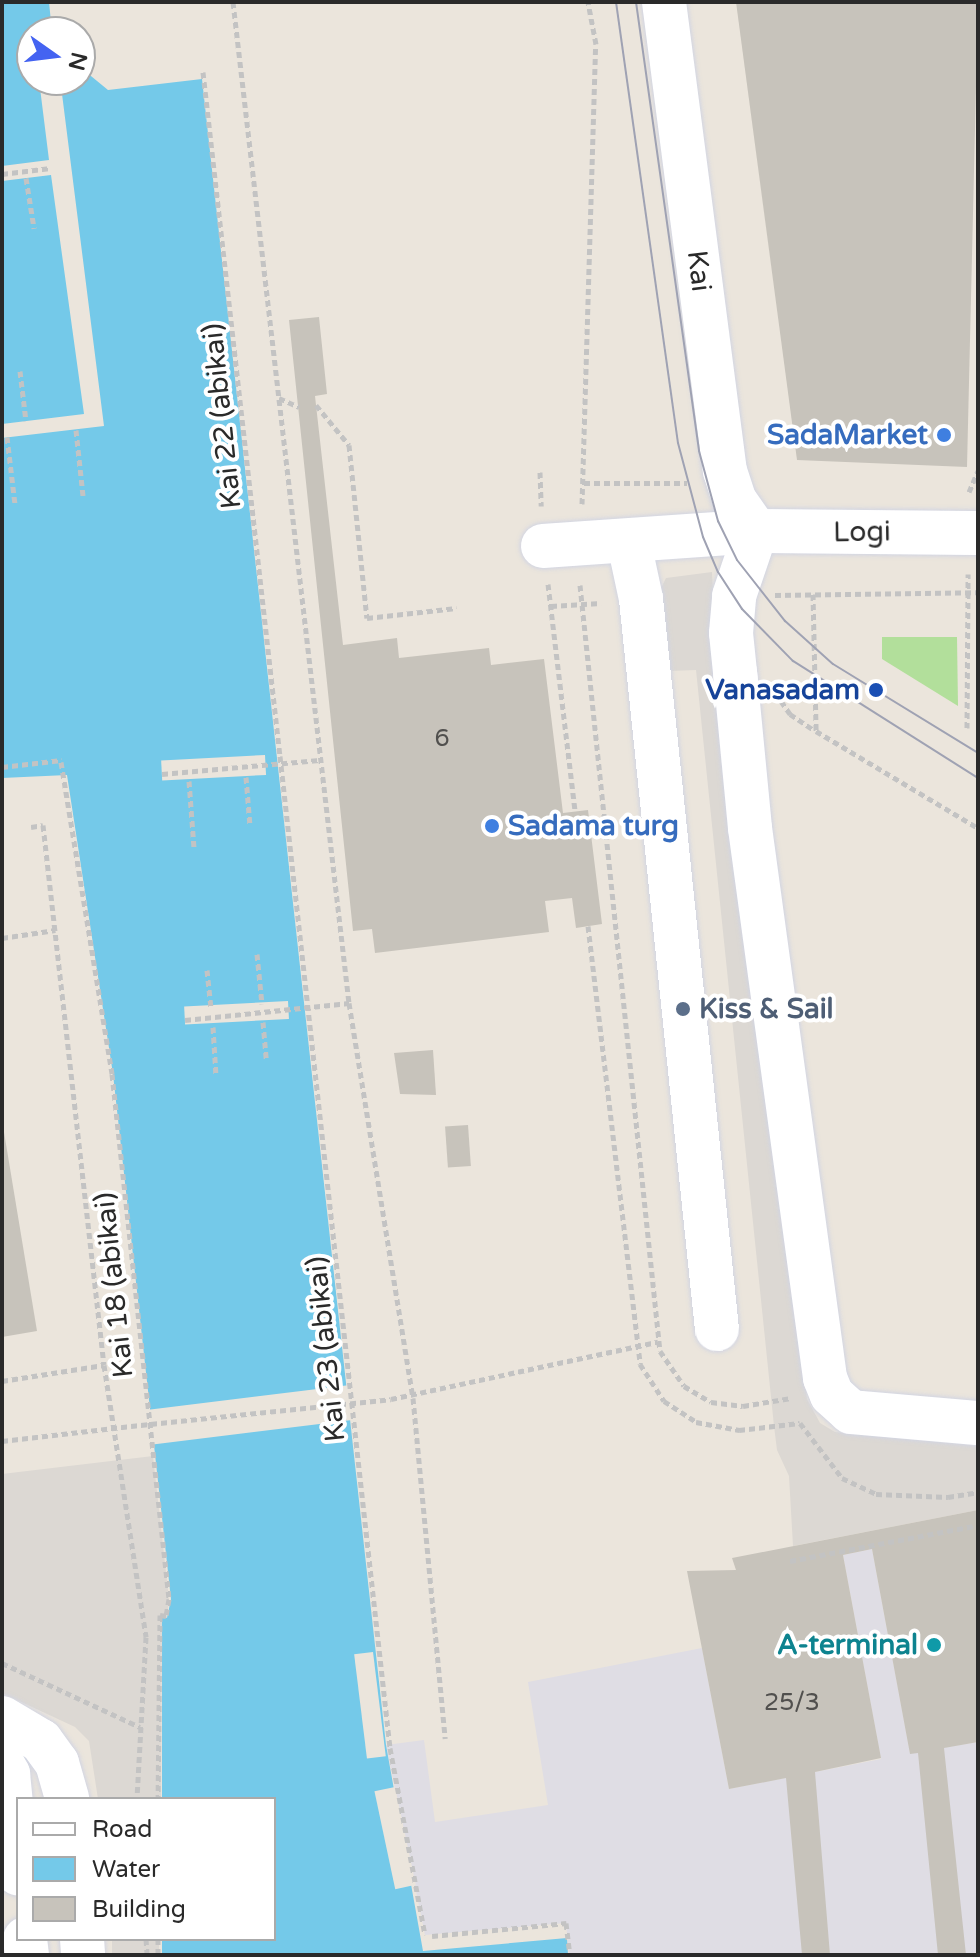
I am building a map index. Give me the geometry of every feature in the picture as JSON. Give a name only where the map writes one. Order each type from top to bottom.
[{"type":"street","name":"Kai","points":[[664,2],[725,471],[735,501],[756,531]]},
{"type":"street","name":"Logi","points":[[543,546],[629,543],[756,531],[975,530]]},
{"type":"street","points":[[756,531],[734,596],[735,672],[750,828],[825,1378],[832,1395],[851,1412],[978,1423]]},
{"type":"street","points":[[629,543],[641,599],[717,1329]]},
{"type":"street","points":[[735,672],[807,1257]]},
{"type":"street","points":[[2,1718],[41,1741],[57,1763],[66,1797]]},
{"type":"street","points":[[2,1763],[8,1774],[16,1853]]},
{"type":"path","points":[[233,2],[349,1003],[413,1398],[445,1739]]},
{"type":"path","name":"Kai 22 (abikai)","points":[[203,72],[280,756]]},
{"type":"path","points":[[2,174],[51,168]]},
{"type":"path","points":[[26,178],[34,228]]},
{"type":"path","points":[[20,371],[26,421]]},
{"type":"path","points":[[278,397],[299,407]]},
{"type":"path","points":[[316,405],[349,445],[367,618],[456,608]]},
{"type":"path","points":[[76,430],[83,496]]},
{"type":"path","points":[[7,437],[15,504]]},
{"type":"path","points":[[967,728],[967,592],[975,530]]},
{"type":"path","points":[[734,596],[978,592]]},
{"type":"path","points":[[813,594],[816,731],[978,828]]},
{"type":"path","points":[[551,606],[575,811]]},
{"type":"path","name":"Kai 23 (abikai)","points":[[280,756],[390,1748],[428,1936],[566,1923],[570,1955]]},
{"type":"path","points":[[162,774],[319,760]]},
{"type":"path","name":"Kai 18 (abikai)","points":[[2,767],[62,761],[112,1074],[169,1599],[166,1616],[160,1615],[158,1797]]},
{"type":"path","points":[[246,777],[250,826]]},
{"type":"path","points":[[189,781],[194,847]]},
{"type":"path","points":[[31,827],[43,825],[104,1365],[146,1637],[137,1797]]},
{"type":"path","points":[[588,926],[637,1346],[640,1364],[658,1392],[696,1422],[739,1430],[800,1423],[842,1478],[876,1494],[948,1497],[978,1492]]},
{"type":"path","points":[[2,938],[55,930]]},
{"type":"path","points":[[257,954],[262,1004]]},
{"type":"path","points":[[207,970],[211,1008]]},
{"type":"path","points":[[185,1020],[349,1003]]},
{"type":"path","points":[[263,1022],[266,1060]]},
{"type":"path","points":[[213,1027],[216,1076]]},
{"type":"path","points":[[2,1441],[413,1398],[658,1342]]},
{"type":"path","points":[[2,1381],[104,1365]]},
{"type":"path","points":[[790,1561],[978,1525]]},
{"type":"path","points":[[2,1663],[140,1727]]},
{"type":"shaded area","points":[[712,572],[720,750],[807,1399],[820,1423],[835,1432],[978,1446],[978,1510],[793,1546],[789,1476],[777,1450],[774,1426],[696,670],[669,671],[659,592],[666,578]]},
{"type":"shaded area","points":[[153,1456],[169,1599],[167,1618],[162,1618],[161,1797],[98,1797],[89,1741],[75,1727],[2,1693],[2,1474]]},
{"type":"shaded area","points":[[872,1549],[910,1753],[978,1742],[978,1955],[569,1955],[566,1923],[425,1935],[386,1745],[424,1740],[435,1822],[548,1805],[528,1682],[702,1648],[729,1789],[881,1759],[843,1555]]},
{"type":"shaded area","points":[[112,1941],[159,1941],[159,1955],[112,1955]]},
{"type":"green space","points":[[882,637],[957,637],[958,706],[882,659]]},
{"type":"water","points":[[2,2],[49,2],[50,16],[16,16],[16,96],[96,96],[96,80],[108,90],[202,79],[386,1745],[423,1951],[567,1938],[568,1955],[162,1955],[162,1941],[276,1941],[276,1797],[162,1797],[162,1617],[167,1618],[171,1599],[113,1074],[67,775],[2,778]]},
{"type":"pier","points":[[41,96],[62,96],[104,426],[2,438],[2,424],[84,414],[51,175],[2,181],[2,166],[49,160]]},
{"type":"pier","points":[[265,755],[266,775],[162,780],[161,760]]},
{"type":"pier","points":[[288,1001],[289,1019],[185,1024],[184,1006]]},
{"type":"pier","points":[[350,1385],[354,1420],[149,1445],[145,1410]]},
{"type":"pier","points":[[373,1652],[386,1756],[367,1759],[354,1654]]},
{"type":"pier","points":[[395,1787],[416,1885],[395,1889],[374,1791]]},
{"type":"building","points":[[736,2],[978,2],[967,467],[797,460]]},
{"type":"building","points":[[319,317],[327,394],[315,396],[343,645],[397,638],[399,658],[489,648],[491,665],[544,659],[563,813],[588,810],[602,924],[576,928],[572,898],[545,901],[549,932],[375,953],[372,929],[353,931],[289,320]]},
{"type":"building","points":[[433,1050],[436,1095],[400,1094],[394,1053]]},
{"type":"building","points":[[2,1120],[37,1331],[2,1337]]},
{"type":"building","points":[[468,1125],[471,1166],[448,1168],[445,1127]]},
{"type":"building","points":[[978,1510],[978,1742],[944,1748],[966,1955],[938,1955],[918,1753],[910,1754],[872,1549],[843,1555],[881,1758],[815,1772],[830,1955],[802,1955],[786,1778],[729,1789],[687,1571],[736,1570],[732,1558]]},
{"type":"tram line","points":[[616,2],[678,443],[703,537],[718,572],[742,609],[793,661],[978,778]]},
{"type":"tram line","points":[[636,2],[699,451],[718,521],[737,560],[785,621],[833,664],[978,753]]},
{"type":"place","name":"SadaMarket","points":[[944,435]]},
{"type":"place","name":"Vanasadam","points":[[876,690]]},
{"type":"place","name":"Sadama turg","points":[[492,826]]},
{"type":"place","name":"Kiss & Sail","points":[[683,1009]]},
{"type":"place","name":"A-terminal","points":[[934,1645]]}]
